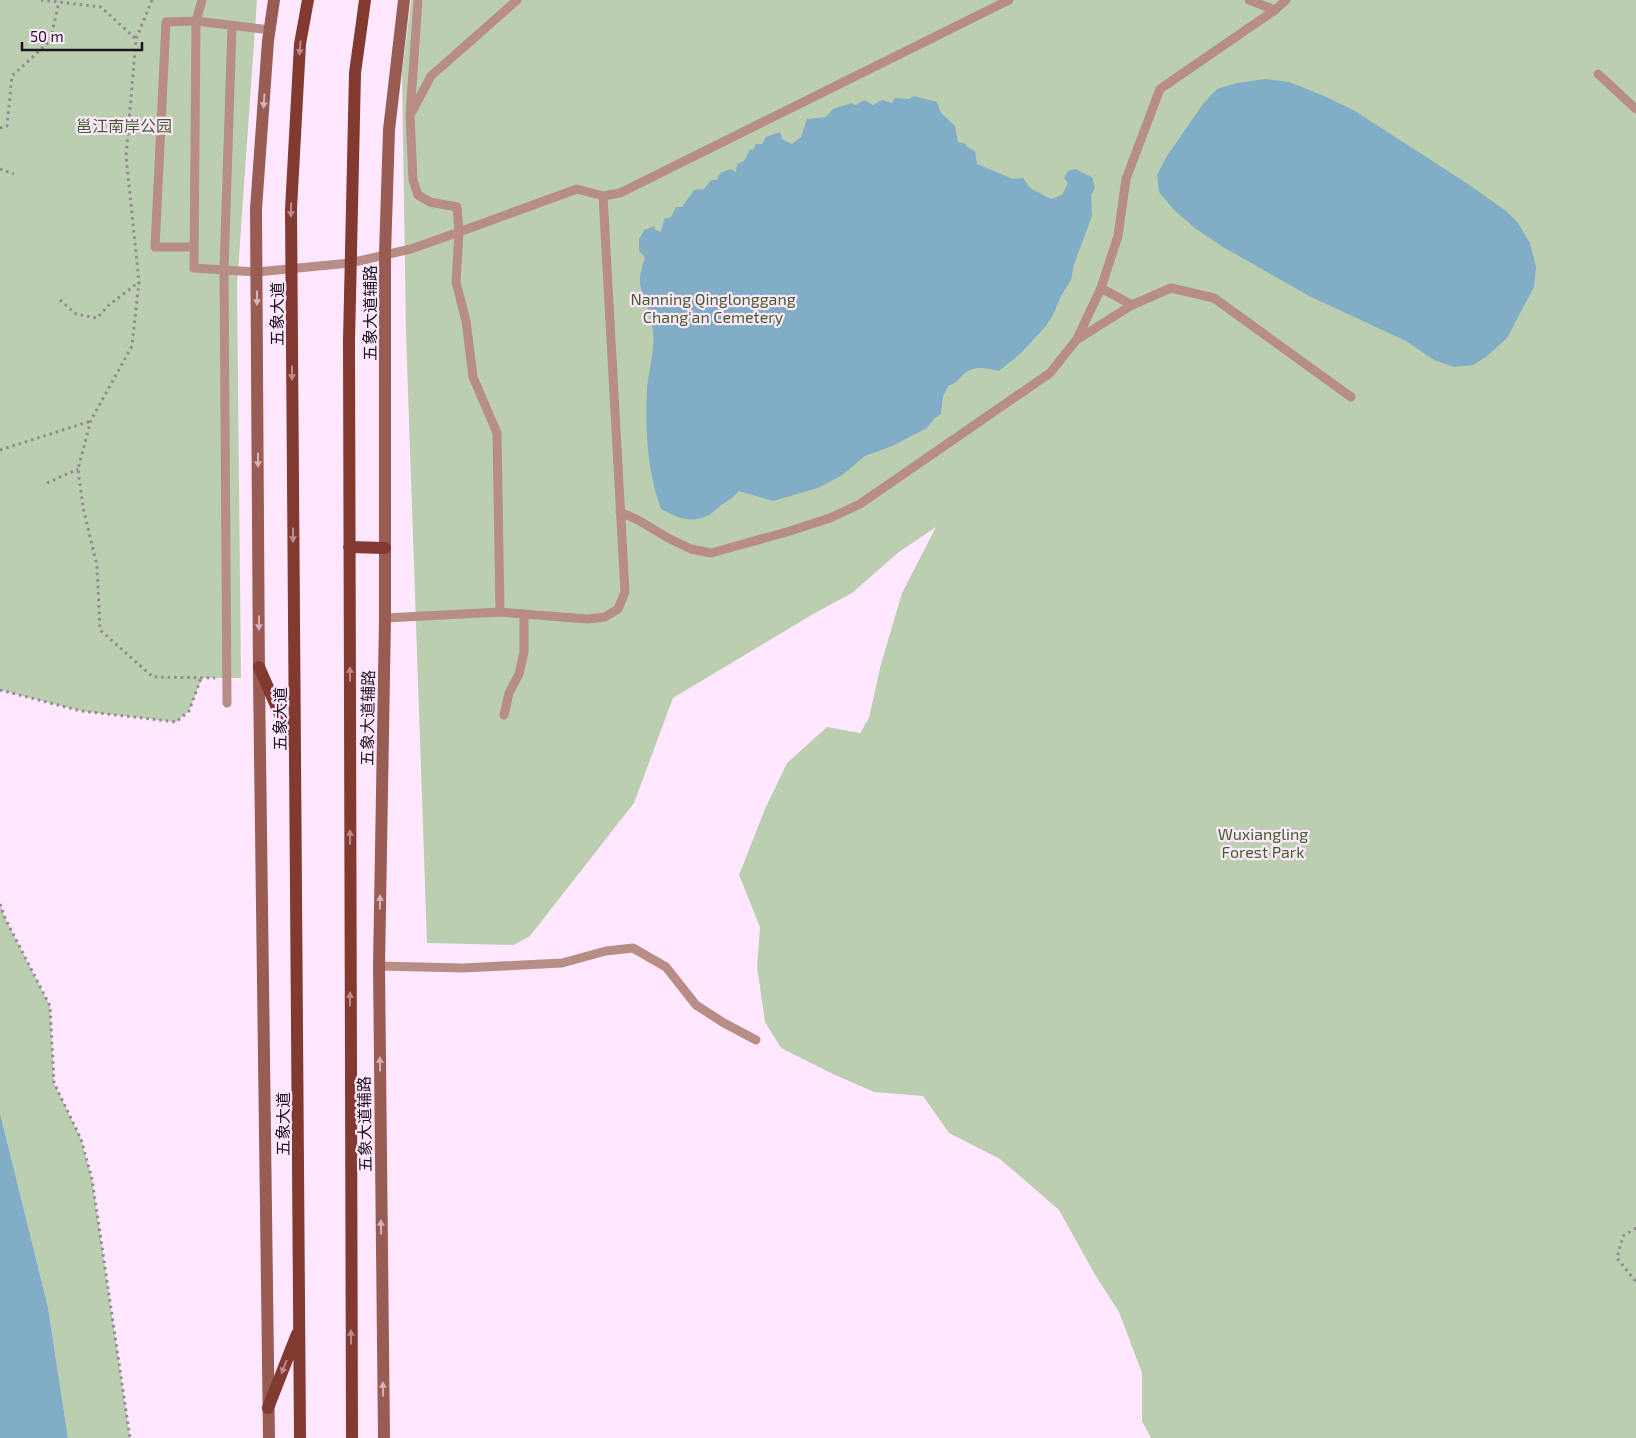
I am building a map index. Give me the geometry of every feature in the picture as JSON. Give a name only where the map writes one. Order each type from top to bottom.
[{"type":"main road","name":"五象大道","points":[[300,1438],[291,209],[300,44],[308,0]]},
{"type":"main road","points":[[352,1438],[350,263],[354,73],[365,0]]},
{"type":"main road","points":[[349,547],[385,548]]},
{"type":"main road","points":[[259,667],[295,748]]},
{"type":"main road","points":[[268,1408],[300,1326]]},
{"type":"street","points":[[269,1438],[259,667],[256,209],[274,0]]},
{"type":"street","name":"五象大道辅路","points":[[384,1438],[379,966],[385,618],[385,254],[389,130],[404,0]]},
{"type":"lane","points":[[202,0],[196,21],[194,268],[257,272],[350,263],[411,249],[577,189],[603,196],[620,193],[1010,0]]},
{"type":"lane","points":[[418,0],[410,115],[413,180],[418,195],[430,202],[457,207],[459,232],[456,282],[466,321],[473,377],[497,432],[500,612]]},
{"type":"lane","points":[[410,115],[431,76],[517,0]]},
{"type":"lane","points":[[1249,0],[1275,10]]},
{"type":"lane","points":[[620,512],[691,549],[710,553],[790,531],[830,518],[860,504],[1050,373],[1077,339],[1101,288],[1118,236],[1126,179],[1160,89],[1275,10],[1286,0]]},
{"type":"lane","points":[[194,247],[155,247],[166,22],[196,21],[270,30]]},
{"type":"lane","points":[[227,703],[224,270],[232,25]]},
{"type":"lane","points":[[1598,74],[1636,109]]},
{"type":"lane","points":[[385,618],[500,612],[586,619],[605,617],[618,609],[625,592],[603,196]]},
{"type":"lane","points":[[1101,288],[1132,305]]},
{"type":"lane","points":[[1077,339],[1132,305],[1171,288],[1214,298],[1351,397]]},
{"type":"lane","points":[[504,714],[509,693],[519,674],[524,652],[524,614]]},
{"type":"lane","points":[[379,966],[463,968],[562,963],[606,950],[633,948],[666,966],[696,1005],[756,1040]]},
{"type":"path","points":[[41,0],[101,7],[136,39]]},
{"type":"path","points":[[0,690],[81,711],[176,722],[190,710],[202,678],[153,677],[100,630],[97,566],[83,507],[78,469],[91,420],[132,346],[139,282],[126,156],[136,39],[152,0]]},
{"type":"path","points":[[0,128],[7,126],[12,76],[50,41],[58,2]]},
{"type":"path","points":[[0,169],[14,174]]},
{"type":"path","points":[[60,300],[76,314],[97,318],[109,304],[139,282]]},
{"type":"path","points":[[0,450],[91,420]]},
{"type":"path","points":[[47,483],[78,469]]},
{"type":"path","points":[[0,904],[5,918],[50,1006],[54,1083],[81,1139],[92,1179],[130,1438]]},
{"type":"path","points":[[1636,1228],[1623,1236],[1617,1258],[1636,1282]]},
{"type":"green space","name":"邕江南岸公园","points":[[0,0],[257,0],[237,286],[241,678],[202,678],[189,711],[176,722],[81,711],[0,690]]},
{"type":"green space","points":[[411,0],[1636,0],[1636,1438],[1151,1438],[1142,1421],[1142,1373],[1119,1312],[1094,1273],[1059,1210],[1000,1159],[949,1133],[923,1096],[874,1092],[781,1048],[765,1022],[757,967],[760,927],[739,875],[765,809],[787,763],[827,727],[860,733],[869,718],[881,664],[902,593],[936,527],[899,552],[852,593],[673,698],[634,803],[530,936],[514,945],[427,943],[406,334],[402,73]]},
{"type":"green space","points":[[0,904],[5,918],[50,1006],[54,1083],[81,1139],[92,1179],[130,1438],[68,1438],[48,1307],[0,1113]]},
{"type":"water","points":[[1266,79],[1289,82],[1355,111],[1468,184],[1506,211],[1518,223],[1530,243],[1536,267],[1534,287],[1507,338],[1486,357],[1473,365],[1454,367],[1434,360],[1406,341],[1311,297],[1223,247],[1196,229],[1174,210],[1159,192],[1157,175],[1167,156],[1203,104],[1217,89],[1237,83]]},
{"type":"water","points":[[914,96],[937,102],[941,113],[955,126],[958,142],[966,144],[966,146],[975,151],[977,164],[1013,179],[1023,178],[1030,188],[1051,199],[1062,195],[1068,183],[1064,178],[1068,171],[1075,169],[1092,177],[1095,188],[1091,195],[1092,216],[1074,264],[1071,280],[1061,296],[1053,315],[1046,326],[1021,353],[999,371],[985,368],[971,370],[949,385],[943,396],[941,414],[927,428],[892,446],[865,456],[841,476],[818,488],[773,501],[739,491],[711,514],[695,519],[678,517],[661,509],[650,465],[646,419],[647,388],[653,337],[647,306],[649,301],[640,285],[640,275],[645,257],[639,251],[639,239],[644,230],[655,226],[654,229],[661,232],[664,219],[671,217],[676,207],[682,207],[694,190],[704,189],[711,180],[717,180],[720,173],[731,169],[736,172],[737,164],[744,161],[750,149],[753,150],[756,144],[762,144],[766,137],[780,132],[782,139],[792,144],[801,137],[807,119],[826,117],[833,109],[851,103],[856,105],[864,100],[873,105],[882,100],[892,103],[895,98],[909,99]]},
{"type":"water","points":[[0,1113],[48,1307],[68,1438],[0,1438]]},
{"type":"park label","name":"Nanning Qinglonggang Chang'an Cemetery","points":[[713,307]]},
{"type":"park label","name":"Wuxiangling Forest Park","points":[[1263,842]]}]
